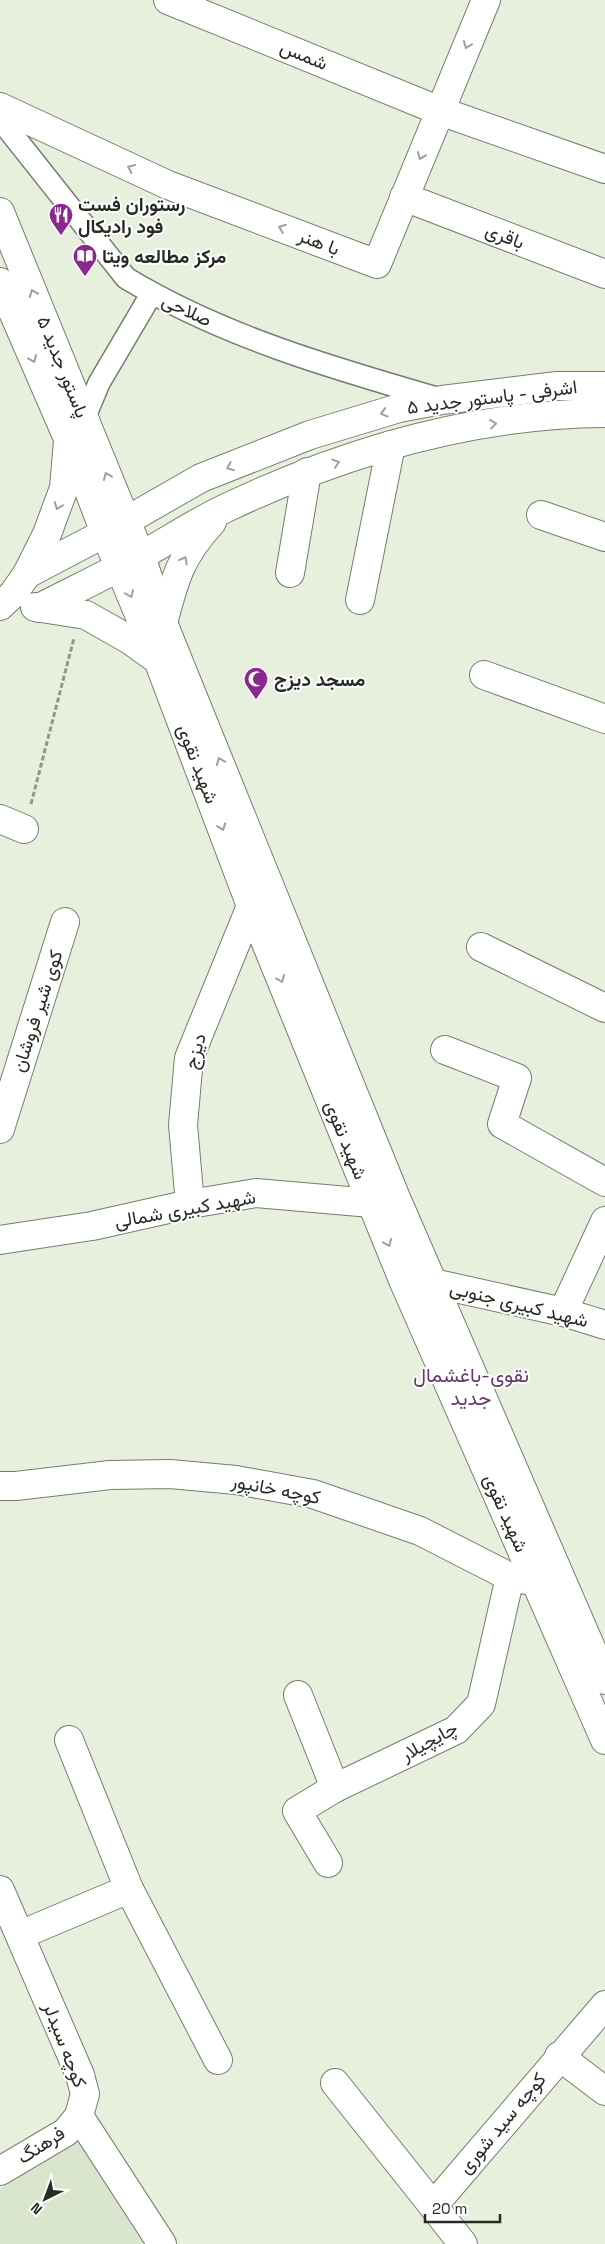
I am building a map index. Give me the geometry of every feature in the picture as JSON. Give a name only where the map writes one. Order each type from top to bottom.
[{"type":"street","name":"شمس","points":[[168,0],[440,111],[605,169]]},
{"type":"street","name":"با هنر","points":[[0,107],[168,185],[377,264],[486,0]]},
{"type":"street","name":"صلاحی","points":[[0,119],[126,278],[152,293],[250,339],[373,380],[442,400]]},
{"type":"street","name":"باقری","points":[[404,197],[605,274]]},
{"type":"street","name":"پاستور جدید ۵","points":[[0,212],[84,419],[116,527]]},
{"type":"street","name":"پاستور جدید ۵","points":[[0,282],[68,441],[116,527]]},
{"type":"street","points":[[84,419],[99,383],[152,293]]},
{"type":"street","name":"اشرفی - پاستور جدید ۵","points":[[27,574],[116,527],[201,478],[310,435],[399,408],[442,400],[557,386],[605,386]]},
{"type":"street","name":"اشرفی - پاستور جدید ۵","points":[[39,608],[130,561],[224,508],[307,472],[391,445],[464,427],[576,413],[605,413]]},
{"type":"street","points":[[0,607],[13,594],[27,574],[47,534],[64,488],[68,441]]},
{"type":"street","points":[[360,600],[391,445]]},
{"type":"street","points":[[290,573],[307,472]]},
{"type":"street","points":[[164,622],[176,574],[194,542],[224,508]]},
{"type":"street","points":[[541,515],[605,537]]},
{"type":"street","name":"شهید نقوی","points":[[116,527],[130,561],[158,660],[251,906],[402,1280],[537,1582],[605,1740]]},
{"type":"street","name":"شهید نقوی","points":[[130,561],[164,622],[396,1198],[605,1680]]},
{"type":"street","points":[[0,607],[39,608],[86,615],[130,640],[158,660]]},
{"type":"street","points":[[484,674],[605,719]]},
{"type":"street","name":"دیزج","points":[[190,1204],[183,1125],[189,1058],[251,906]]},
{"type":"street","name":"کوی شیر فروشان","points":[[0,1129],[66,922]]},
{"type":"street","points":[[481,948],[605,1008]]},
{"type":"street","points":[[445,1050],[517,1078],[502,1124],[605,1182]]},
{"type":"street","name":"شهید کبیری شمالی","points":[[0,1240],[92,1226],[190,1204],[256,1193],[372,1203]]},
{"type":"street","points":[[563,1312],[605,1221]]},
{"type":"street","name":"شهید کبیری جنوبی","points":[[433,1283],[563,1312],[605,1325]]},
{"type":"street","name":"کوچه خانپور","points":[[0,1486],[16,1486],[110,1475],[170,1474],[236,1480],[313,1494],[420,1531],[510,1576],[537,1582]]},
{"type":"street","name":"چایچیلار","points":[[328,1863],[298,1811],[336,1788],[456,1730],[481,1704],[510,1576]]},
{"type":"street","points":[[298,1695],[336,1788]]},
{"type":"street","points":[[69,1740],[129,1889],[218,2060]]},
{"type":"street","points":[[20,1935],[129,1889]]},
{"type":"street","name":"کوچه سیدلر","points":[[0,1890],[80,2074],[85,2094],[79,2116],[162,2244]]},
{"type":"street","name":"کوچه سید شوری","points":[[433,2206],[559,2056],[605,2005]]},
{"type":"street","points":[[559,2056],[605,2091]]},
{"type":"street","points":[[335,2083],[463,2244]]},
{"type":"street","name":"فرهنگ","points":[[0,2171],[66,2132],[79,2116]]},
{"type":"path","points":[[12,824],[76,630]]},
{"type":"shaded area","points":[[79,2142],[144,2244],[0,2244],[0,2189]]},
{"type":"place","name":"رستوران فست فود رادیکال","points":[[61,236]]},
{"type":"place","name":"مرکز مطالعه ویتا","points":[[85,277]]},
{"type":"place","name":"مسجد دیزج","points":[[256,700]]},
{"type":"district","name":"نقوی-باغشمال جدید","points":[[471,1386]]}]
